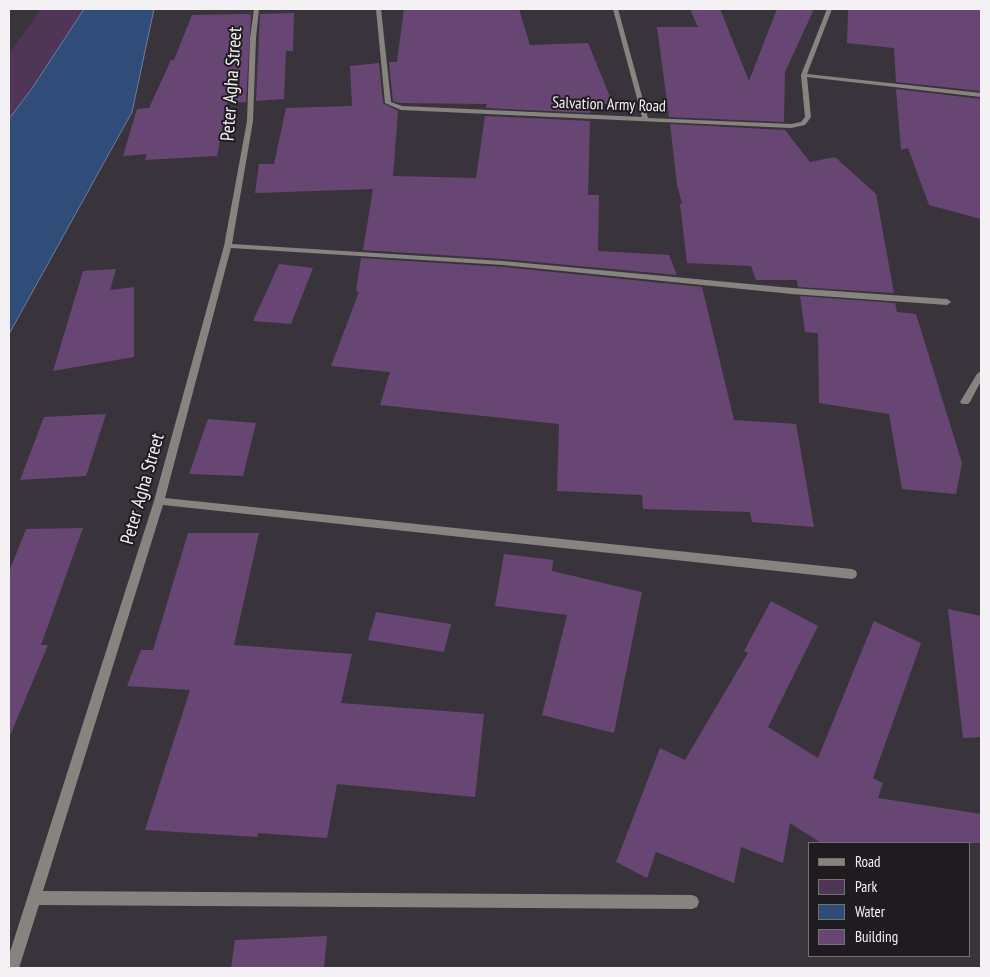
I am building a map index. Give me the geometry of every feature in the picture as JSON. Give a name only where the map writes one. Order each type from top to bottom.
[{"type":"street","name":"Peter Agha Street","points":[[12,968],[159,501],[228,246],[250,122],[256,9]]},
{"type":"street","name":"Salvation Army Road","points":[[378,9],[388,103],[395,106],[419,110],[790,126],[803,124],[808,117],[804,75],[829,9]]},
{"type":"street","points":[[615,9],[646,120]]},
{"type":"street","points":[[804,75],[981,95]]},
{"type":"street","points":[[228,246],[503,263],[792,291],[947,302]]},
{"type":"street","points":[[965,402],[981,374]]},
{"type":"street","points":[[159,501],[852,574]]},
{"type":"street","points":[[34,898],[692,902]]},
{"type":"green space","points":[[41,9],[84,9],[33,87],[9,119],[9,54]]},
{"type":"water","points":[[84,9],[154,9],[132,112],[9,334],[9,119],[33,87]]},
{"type":"building","points":[[404,9],[519,9],[530,45],[588,43],[613,104],[591,104],[590,113],[486,108],[487,104],[399,103],[393,101],[389,62],[397,62]]},
{"type":"building","points":[[690,9],[720,9],[749,81],[777,9],[814,9],[785,72],[784,122],[669,117],[657,27],[698,27]]},
{"type":"building","points":[[848,9],[981,9],[981,91],[896,82],[894,48],[847,43]]},
{"type":"building","points":[[294,13],[293,51],[286,51],[284,99],[256,101],[260,14]]},
{"type":"building","points":[[192,15],[251,15],[246,102],[227,103],[217,156],[145,160],[147,154],[123,156],[137,109],[149,108],[171,60],[174,60]]},
{"type":"building","points":[[379,63],[383,103],[398,111],[393,176],[476,178],[485,116],[590,121],[588,195],[599,195],[598,251],[669,255],[677,275],[503,259],[363,250],[373,189],[255,193],[259,164],[274,164],[286,108],[352,106],[350,66]]},
{"type":"building","points":[[896,89],[981,99],[981,219],[929,205],[908,148],[901,150]]},
{"type":"building","points":[[670,124],[785,130],[810,162],[835,157],[876,194],[894,293],[798,287],[797,280],[756,280],[751,266],[687,263],[680,204],[682,203],[677,185]]},
{"type":"building","points":[[361,258],[503,267],[702,287],[734,420],[796,424],[814,527],[752,522],[750,512],[643,509],[642,495],[557,491],[559,424],[380,405],[390,372],[331,366],[359,292],[356,291]]},
{"type":"building","points":[[279,264],[313,268],[291,324],[253,321]]},
{"type":"building","points":[[116,269],[110,290],[134,287],[134,357],[53,371],[83,271]]},
{"type":"building","points":[[800,296],[895,303],[897,312],[916,314],[962,463],[956,494],[902,489],[889,414],[819,403],[818,333],[805,332]]},
{"type":"building","points":[[106,414],[86,476],[20,480],[44,417]]},
{"type":"building","points":[[208,419],[256,423],[243,476],[189,474]]},
{"type":"building","points":[[83,528],[41,645],[48,645],[9,738],[9,572],[26,529]]},
{"type":"building","points":[[188,533],[259,533],[234,645],[352,654],[341,703],[484,714],[475,797],[337,784],[327,838],[258,833],[257,837],[145,830],[190,690],[127,686],[141,650],[153,650]]},
{"type":"building","points":[[504,554],[553,560],[552,571],[642,592],[614,733],[542,715],[567,615],[495,606]]},
{"type":"building","points":[[771,601],[818,626],[768,727],[818,758],[874,621],[921,643],[873,778],[883,783],[878,798],[981,814],[981,843],[819,842],[790,823],[783,863],[741,847],[734,883],[656,852],[647,878],[616,862],[660,748],[685,760],[748,653],[744,651]]},
{"type":"building","points":[[948,609],[981,616],[981,737],[963,738]]},
{"type":"building","points":[[376,612],[451,624],[444,652],[368,640]]},
{"type":"building","points":[[327,936],[324,968],[231,968],[235,940]]}]
